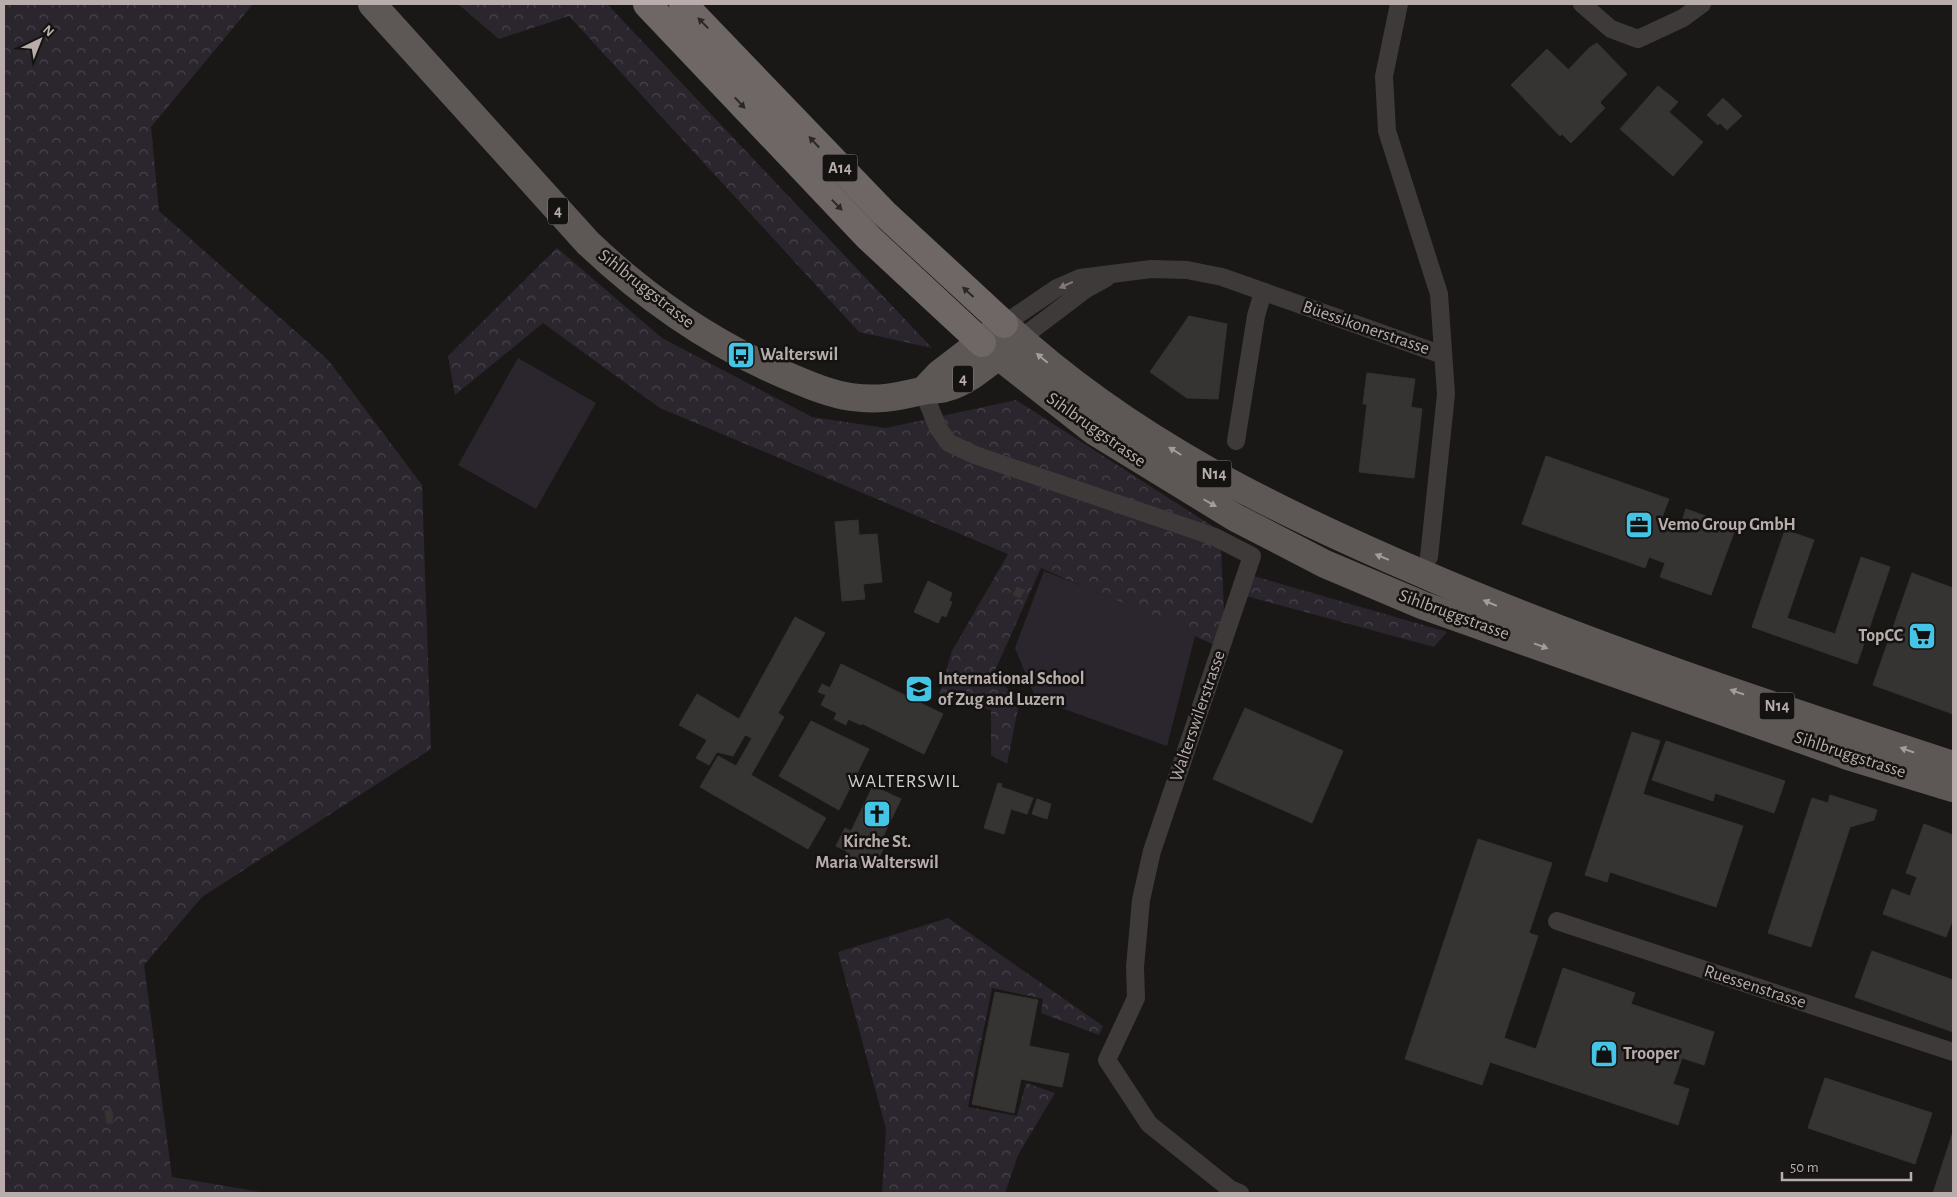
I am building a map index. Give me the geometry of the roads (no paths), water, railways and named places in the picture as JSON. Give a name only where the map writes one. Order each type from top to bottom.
[{"type":"highway","name":"A14","points":[[647,4],[869,238],[989,350]]},
{"type":"highway","name":"A14","points":[[683,4],[884,213],[1012,332]]},
{"type":"main road","name":"Sihlbruggstrasse","points":[[372,4],[588,243],[671,314],[759,364],[821,390],[850,397],[882,399],[895,399],[923,391]]},
{"type":"main road","name":"Sihlbruggstrasse","points":[[1012,332],[1055,369],[1117,414],[1180,455],[1249,494],[1334,536],[1511,612],[1601,646],[1953,765]]},
{"type":"main road","points":[[989,350],[1012,332]]},
{"type":"main road","name":"Sihlbruggstrasse","points":[[989,350],[1094,431],[1236,518],[1325,564],[1422,605],[1848,756],[1953,788]]},
{"type":"main road","name":"4","points":[[923,391],[939,374],[989,350]]},
{"type":"street","name":"Büessikonerstrasse","points":[[1012,332],[1057,288],[1080,278],[1151,269],[1187,270],[1222,277],[1443,355],[1439,294],[1387,131],[1384,76],[1399,4]]},
{"type":"street","points":[[1582,4],[1611,29],[1638,39],[1671,24],[1702,4]]},
{"type":"street","points":[[1236,441],[1256,316],[1263,292]]},
{"type":"street","points":[[1430,556],[1446,394],[1443,355]]},
{"type":"street","name":"Walterswilerstrasse","points":[[923,391],[938,428],[949,443],[975,455],[1215,537],[1252,556],[1152,851],[1141,900],[1135,967],[1136,998],[1107,1060],[1149,1124],[1230,1189],[1240,1193]]},
{"type":"street","name":"Ruessenstrasse","points":[[1557,921],[1953,1052]]},
{"type":"place","name":"Walterswil","points":[[741,355]]},
{"type":"place","name":"Vemo Group GmbH","points":[[1639,525]]},
{"type":"place","name":"TopCC","points":[[1922,636]]},
{"type":"place","name":"International School of Zug and Luzern","points":[[919,689]]},
{"type":"place","name":"Kirche St. Maria Walterswil","points":[[877,814]]},
{"type":"place","name":"Trooper","points":[[1604,1054]]},
{"type":"district","name":"WALTERSWIL","points":[[904,781]]}]
